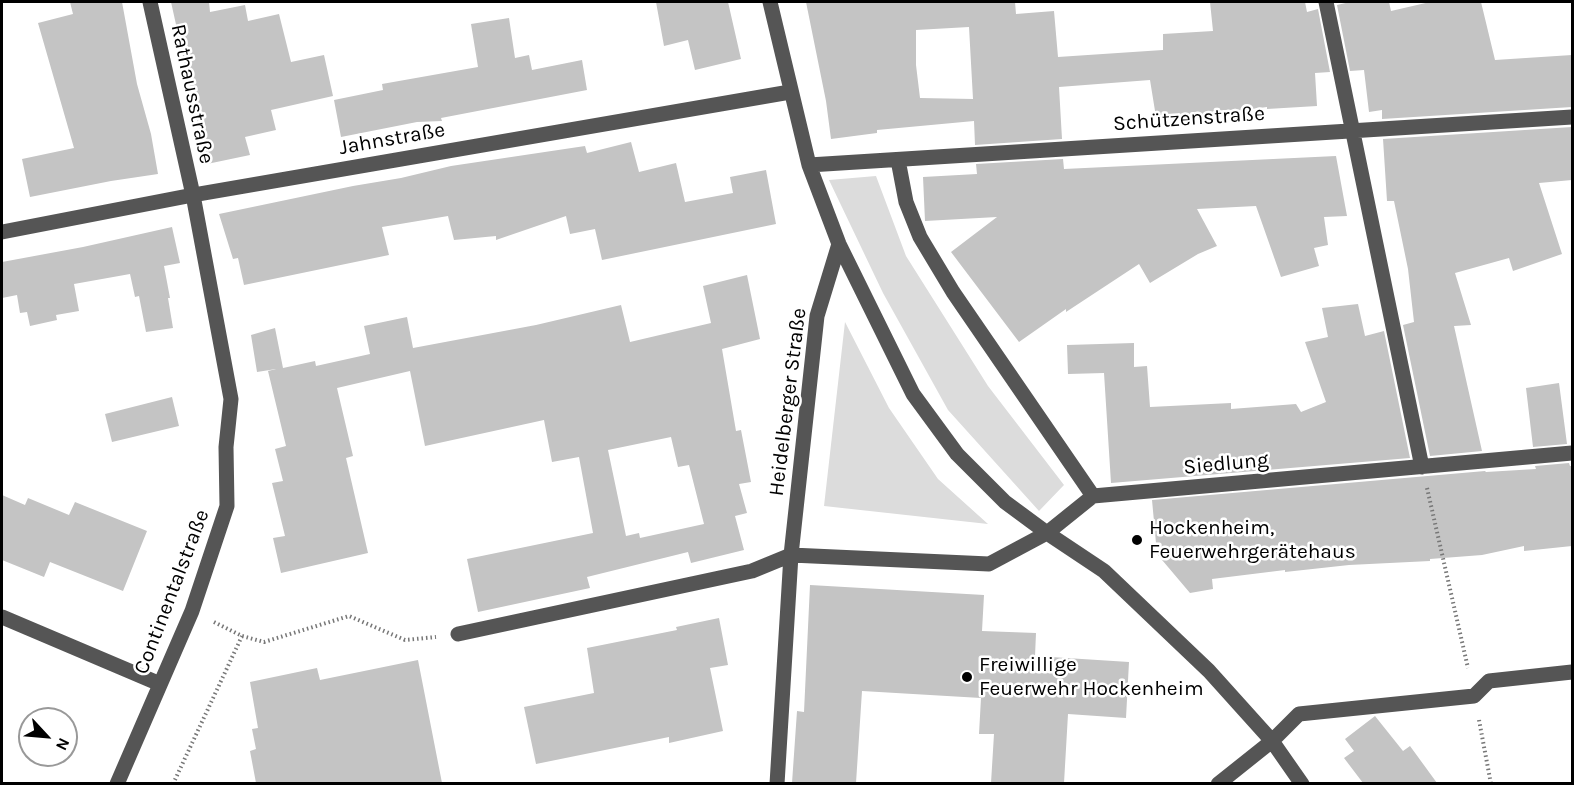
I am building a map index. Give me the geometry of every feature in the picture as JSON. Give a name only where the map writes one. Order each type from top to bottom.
[{"type":"street","name":"Rathausstraße","points":[[150,2],[193,195]]},
{"type":"street","points":[[770,2],[809,165],[839,244],[912,394],[957,454],[1005,502],[1104,571],[1209,670],[1272,741],[1302,783]]},
{"type":"street","points":[[1326,2],[1422,467]]},
{"type":"street","name":"Jahnstraße","points":[[2,232],[193,195],[790,92]]},
{"type":"street","name":"Schützenstraße","points":[[809,165],[1572,117]]},
{"type":"street","points":[[458,634],[752,571],[792,555],[989,564],[1047,533],[1093,496],[953,291],[920,237],[906,202],[898,160]]},
{"type":"street","name":"Continentalstraße","points":[[117,783],[192,611],[227,506],[226,447],[231,399],[193,195]]},
{"type":"street","name":"Heidelberger Straße","points":[[777,783],[792,555],[817,316],[839,244]]},
{"type":"street","name":"Siedlung","points":[[1093,496],[1572,453]]},
{"type":"street","points":[[2,617],[160,684]]},
{"type":"street","points":[[1218,783],[1272,741],[1299,714],[1474,696],[1489,681],[1572,672]]},
{"type":"path","points":[[1422,467],[1474,696],[1491,783]]},
{"type":"path","points":[[192,611],[242,636],[264,642],[349,616],[405,640],[458,634]]},
{"type":"path","points":[[173,783],[242,636]]},
{"type":"shaded area","points":[[876,176],[906,256],[988,386],[1064,485],[1039,511],[948,410],[883,293],[829,180]]},
{"type":"shaded area","points":[[845,322],[889,408],[938,479],[988,524],[824,506]]},
{"type":"building","points":[[70,2],[122,2],[137,84],[151,134],[158,174],[30,197],[22,159],[74,148],[38,23],[73,14]]},
{"type":"building","points":[[171,2],[209,2],[210,12],[245,5],[248,21],[279,14],[291,62],[324,55],[333,96],[271,110],[276,130],[245,137],[250,155],[207,164]]},
{"type":"building","points":[[656,2],[728,2],[741,59],[695,70],[688,40],[664,46]]},
{"type":"building","points":[[806,2],[1015,2],[1016,14],[1054,11],[1058,57],[1163,50],[1163,34],[1213,31],[1210,2],[1305,2],[1307,12],[1318,9],[1330,72],[1315,73],[1317,106],[1267,109],[1267,107],[1156,117],[1150,80],[1059,87],[1062,139],[975,145],[974,121],[877,130],[877,133],[831,139],[826,101]],"holes":[[[969,27],[973,99],[920,98],[916,65],[916,30]]]},
{"type":"building","points":[[1350,2],[1389,2],[1391,11],[1430,2],[1481,2],[1495,60],[1572,55],[1572,107],[1382,119],[1382,110],[1369,112],[1364,70],[1350,71],[1337,5]]},
{"type":"building","points":[[509,18],[515,58],[529,55],[532,70],[582,60],[587,90],[441,118],[442,121],[417,122],[341,137],[334,100],[383,90],[382,84],[478,67],[471,24]]},
{"type":"building","points":[[1572,127],[1572,180],[1539,183],[1562,254],[1513,271],[1509,258],[1455,273],[1471,325],[1454,326],[1482,451],[1430,456],[1403,325],[1414,322],[1408,269],[1394,201],[1387,201],[1383,139]]},
{"type":"building","points":[[631,142],[639,172],[676,163],[685,202],[733,193],[730,177],[766,170],[776,224],[602,260],[595,229],[570,234],[566,216],[496,240],[496,236],[454,240],[448,216],[382,227],[389,255],[244,285],[238,258],[233,259],[219,214],[451,166],[585,146],[587,153]]},
{"type":"building","points":[[1336,156],[1347,216],[1324,217],[1328,245],[1314,248],[1319,266],[1281,277],[1256,206],[1197,209],[1217,246],[1198,254],[1150,283],[1139,264],[1066,312],[1066,309],[1019,342],[951,252],[997,217],[925,221],[923,177],[977,174],[976,164],[1063,159],[1064,169]]},
{"type":"building","points":[[172,227],[180,263],[164,266],[173,328],[146,332],[139,296],[135,297],[130,274],[74,284],[79,311],[56,315],[57,320],[30,326],[27,312],[20,313],[17,295],[2,298],[2,262]]},
{"type":"building","points":[[747,275],[760,339],[722,349],[736,431],[741,430],[751,482],[739,484],[747,513],[735,516],[744,550],[691,563],[688,552],[587,577],[590,588],[478,612],[467,559],[593,533],[579,457],[552,462],[544,420],[425,446],[410,371],[337,388],[353,456],[346,458],[368,553],[281,573],[273,538],[285,536],[272,483],[283,481],[275,449],[286,446],[268,371],[276,369],[257,372],[251,335],[275,328],[283,368],[315,361],[316,366],[370,354],[364,326],[407,317],[413,348],[536,325],[621,305],[630,342],[711,323],[703,286]],"holes":[[[671,437],[678,467],[689,465],[704,524],[640,538],[639,533],[626,536],[608,450]]]},
{"type":"building","points":[[1358,304],[1365,336],[1384,331],[1410,458],[1111,483],[1104,373],[1068,374],[1067,345],[1134,343],[1134,367],[1147,366],[1150,407],[1231,403],[1231,409],[1296,404],[1301,412],[1326,402],[1305,342],[1328,337],[1322,308]]},
{"type":"building","points":[[1559,383],[1567,444],[1533,447],[1526,388]]},
{"type":"building","points":[[172,397],[179,426],[112,442],[105,414]]},
{"type":"building","points":[[1569,463],[1572,466],[1572,546],[1524,551],[1524,546],[1482,555],[1430,559],[1430,561],[1349,565],[1285,572],[1285,570],[1212,579],[1213,589],[1190,593],[1157,554],[1152,500],[1485,471],[1536,469],[1535,466]]},
{"type":"building","points":[[2,495],[25,505],[28,498],[69,515],[75,502],[147,531],[123,591],[50,562],[44,577],[2,560]]},
{"type":"building","name":"Freiwillige Feuerwehr Hockenheim","points":[[810,585],[984,595],[982,631],[1036,633],[1035,656],[1129,662],[1126,718],[1068,714],[1064,783],[991,783],[994,734],[979,734],[981,698],[862,691],[856,783],[792,783],[797,711],[804,712]]},
{"type":"building","points":[[719,618],[728,665],[710,668],[723,731],[669,743],[669,737],[536,764],[524,707],[594,693],[587,648],[677,630],[676,627]]},
{"type":"building","points":[[418,660],[442,783],[256,783],[250,751],[256,749],[252,729],[258,728],[250,682],[317,668],[320,680]]},
{"type":"building","points":[[1375,716],[1403,751],[1410,746],[1437,783],[1363,783],[1344,758],[1354,751],[1345,739]]},
{"type":"place","name":"Hockenheim, Feuerwehrgerätehaus","points":[[1137,540]]},
{"type":"place","name":"Freiwillige Feuerwehr Hockenheim","points":[[967,677]]}]
